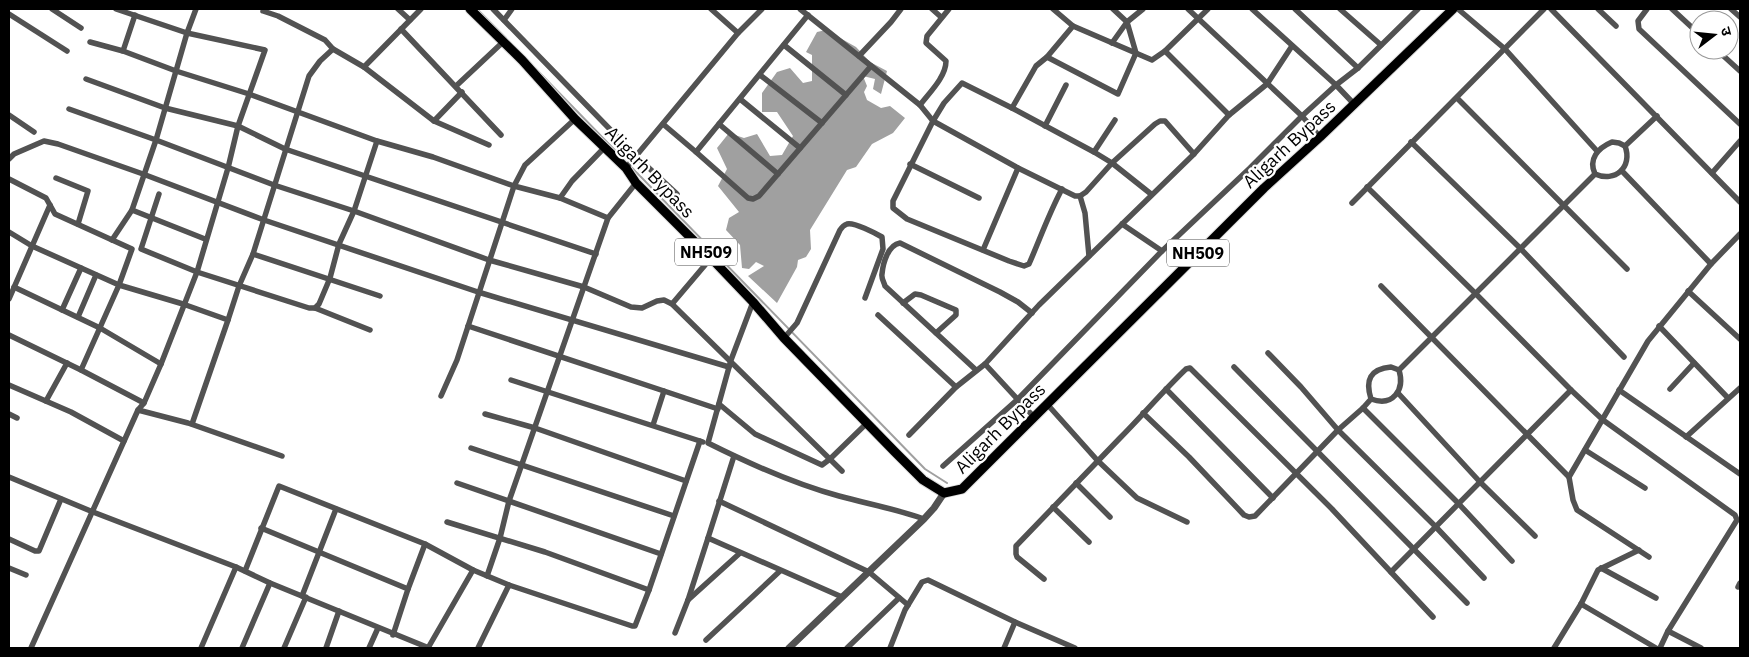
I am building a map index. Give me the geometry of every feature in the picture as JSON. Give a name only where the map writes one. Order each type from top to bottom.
[{"type":"highway","name":"Aligarh Bypass","points":[[470,9],[522,60],[575,119],[627,167],[636,183],[786,336],[866,423],[923,480],[944,494],[962,489],[1031,414],[1047,404],[1351,101],[1453,9]]},
{"type":"street","points":[[52,9],[81,28]]},
{"type":"street","points":[[31,648],[138,410],[144,404],[197,272],[205,239],[228,168],[238,126],[265,50],[187,33],[116,9]]},
{"type":"street","points":[[112,240],[132,210],[156,140],[164,108],[196,9]]},
{"type":"street","points":[[398,9],[410,20]]},
{"type":"street","points":[[364,67],[421,9]]},
{"type":"street","points":[[493,9],[635,158],[677,194]]},
{"type":"street","points":[[504,20],[512,9]]},
{"type":"street","points":[[711,9],[738,34]]},
{"type":"street","points":[[627,167],[738,34],[762,9]]},
{"type":"street","points":[[800,9],[920,105],[933,121],[1018,168],[1075,196],[1080,196],[1086,192],[1112,163],[1160,121],[1165,121],[1194,154]]},
{"type":"street","points":[[859,56],[901,9]]},
{"type":"street","points":[[932,9],[942,17]]},
{"type":"street","points":[[920,105],[943,74],[946,66],[946,61],[926,43],[927,36],[949,9]]},
{"type":"street","points":[[1053,9],[1073,26],[1152,60],[1165,51],[1208,9]]},
{"type":"street","points":[[1047,57],[1118,94],[1136,53],[1127,22],[1113,9]]},
{"type":"street","points":[[1112,43],[1127,22],[1143,9]]},
{"type":"street","points":[[1188,9],[1318,134]]},
{"type":"street","points":[[1252,9],[1351,101]]},
{"type":"street","points":[[1295,9],[1358,68]]},
{"type":"street","points":[[1340,9],[1381,45]]},
{"type":"street","points":[[943,466],[1018,399],[1162,251],[1358,68],[1418,9]]},
{"type":"street","points":[[1458,9],[1505,49],[1597,150]]},
{"type":"street","points":[[1352,203],[1544,9]]},
{"type":"street","points":[[1551,9],[1740,202]]},
{"type":"street","points":[[1598,9],[1616,26]]},
{"type":"street","points":[[1672,9],[1689,25]]},
{"type":"street","points":[[1731,9],[1740,17]]},
{"type":"street","points":[[1643,10],[1638,21],[1638,29],[1740,124]]},
{"type":"street","points":[[262,11],[278,16],[325,40],[333,49],[364,67],[434,121],[488,145]]},
{"type":"street","points":[[9,14],[67,52]]},
{"type":"street","points":[[123,51],[134,15]]},
{"type":"street","points":[[696,152],[808,15]]},
{"type":"street","points":[[1012,108],[1036,66],[1047,57],[1073,26]]},
{"type":"street","points":[[401,29],[501,135]]},
{"type":"street","points":[[90,42],[123,51],[176,71],[249,94],[377,141],[433,157],[514,186],[560,198],[608,218]]},
{"type":"street","points":[[456,86],[503,42]]},
{"type":"street","points":[[784,45],[846,95]]},
{"type":"street","points":[[910,435],[956,387],[985,364],[1032,313],[1151,194],[1194,154],[1230,115],[1267,84],[1292,46]]},
{"type":"street","points":[[192,424],[239,286],[253,254],[309,76],[320,61],[333,49]]},
{"type":"street","points":[[1165,51],[1230,115]]},
{"type":"street","points":[[1728,60],[1740,71]]},
{"type":"street","points":[[663,124],[748,198],[753,199],[759,196],[871,66]]},
{"type":"street","points":[[760,75],[822,123]]},
{"type":"street","points":[[86,79],[164,108],[238,126],[285,148],[596,254]]},
{"type":"street","points":[[1062,189],[1028,264],[1024,266],[907,219],[893,208],[893,201],[910,164],[933,121],[944,103],[962,84],[1012,108],[1094,152],[1112,163],[1151,194]]},
{"type":"street","points":[[1045,126],[1066,85]]},
{"type":"street","points":[[434,121],[462,92]]},
{"type":"street","points":[[1457,98],[1627,269]]},
{"type":"street","points":[[740,99],[800,148]]},
{"type":"street","points":[[69,109],[274,185],[354,211],[489,260],[584,287],[631,307],[642,308],[664,300],[672,304],[731,360],[842,471]]},
{"type":"street","points":[[9,115],[34,132]]},
{"type":"street","points":[[1625,146],[1657,116]]},
{"type":"street","points":[[441,396],[457,360],[514,186],[525,165],[575,119]]},
{"type":"street","points":[[1094,152],[1114,120]]},
{"type":"street","points":[[719,124],[778,174]]},
{"type":"street","points":[[9,159],[11,152],[44,141],[58,144],[144,174],[264,220],[478,292],[572,322],[729,367]]},
{"type":"street","points":[[315,308],[319,304],[330,278],[339,244],[354,211],[377,141]]},
{"type":"street","points":[[1712,173],[1740,141]]},
{"type":"street","points":[[1411,142],[1520,248],[1624,358]]},
{"type":"street","points":[[1595,174],[1592,164],[1597,150],[1612,142],[1625,146]]},
{"type":"street","points":[[1595,174],[1602,177],[1615,175],[1622,171],[1627,159],[1625,146]]},
{"type":"street","points":[[560,198],[572,181],[606,147]]},
{"type":"street","points":[[910,164],[979,198]]},
{"type":"street","points":[[983,250],[1018,168]]},
{"type":"street","points":[[1622,171],[1711,264]]},
{"type":"street","points":[[1399,370],[1595,174]]},
{"type":"street","points":[[56,178],[88,191],[78,224]]},
{"type":"street","points":[[9,179],[46,198],[55,214]]},
{"type":"street","points":[[487,576],[500,538],[509,501],[608,218],[636,183]]},
{"type":"street","points":[[1367,187],[1603,420],[1733,512],[1737,518],[1668,631],[1660,648]]},
{"type":"street","points":[[141,249],[159,194]]},
{"type":"street","points":[[1080,196],[1085,213],[1089,256]]},
{"type":"street","points":[[9,299],[50,205]]},
{"type":"street","points":[[132,210],[205,239]]},
{"type":"street","points":[[46,214],[55,214],[132,249],[141,249],[197,272],[309,308],[315,308],[370,330]]},
{"type":"street","points":[[786,336],[794,328],[811,295],[840,230],[849,224],[874,232],[882,237],[883,249],[866,298]]},
{"type":"street","points":[[1122,224],[1162,251]]},
{"type":"street","points":[[9,232],[32,246],[119,285],[228,320]]},
{"type":"street","points":[[1569,477],[1648,341],[1711,264],[1740,234]]},
{"type":"street","points":[[976,370],[885,286],[881,276],[889,250],[894,244],[900,243],[1000,292],[1018,302],[1032,313]]},
{"type":"street","points":[[81,370],[119,285],[132,249]]},
{"type":"street","points":[[253,254],[380,296]]},
{"type":"street","points":[[672,304],[711,258]]},
{"type":"street","points":[[62,310],[81,268]]},
{"type":"street","points":[[78,317],[96,275]]},
{"type":"street","points":[[1381,286],[1569,477],[1573,500],[1578,510],[1649,557]]},
{"type":"street","points":[[14,287],[100,328],[161,364]]},
{"type":"street","points":[[1688,291],[1740,340]]},
{"type":"street","points":[[903,303],[915,294],[956,310],[956,315],[936,333]]},
{"type":"street","points":[[708,444],[731,360],[753,302]]},
{"type":"street","points":[[878,315],[956,387]]},
{"type":"street","points":[[468,326],[718,407],[756,434],[822,465],[866,423]]},
{"type":"street","points":[[1659,326],[1728,398]]},
{"type":"street","points":[[9,335],[81,370],[144,404]]},
{"type":"street","points":[[1268,353],[1301,387],[1338,430],[1435,526],[1484,578]]},
{"type":"street","points":[[46,401],[67,363]]},
{"type":"street","points":[[985,364],[1031,414]]},
{"type":"street","points":[[1670,388],[1694,364]]},
{"type":"street","points":[[1234,367],[1467,602]]},
{"type":"street","points":[[1371,399],[1368,388],[1370,378],[1376,370],[1391,367],[1399,370]]},
{"type":"street","points":[[1044,579],[1017,557],[1016,546],[1166,388],[1186,369],[1192,369],[1332,509],[1433,617]]},
{"type":"street","points":[[1371,399],[1378,401],[1391,399],[1398,393],[1401,382],[1399,370]]},
{"type":"street","points":[[511,380],[700,441],[784,477],[839,496],[924,519]]},
{"type":"street","points":[[9,385],[72,412],[124,441]]},
{"type":"street","points":[[1166,388],[1273,498]]},
{"type":"street","points":[[1686,437],[1740,388]]},
{"type":"street","points":[[1391,572],[1571,390]]},
{"type":"street","points":[[1619,390],[1740,474]]},
{"type":"street","points":[[653,425],[664,391]]},
{"type":"street","points":[[1398,393],[1480,482],[1535,536]]},
{"type":"street","points":[[1143,413],[1249,518],[1255,516],[1338,430],[1371,399]]},
{"type":"street","points":[[1047,404],[1097,460],[1137,498],[1187,522]]},
{"type":"street","points":[[1363,408],[1458,503],[1512,561]]},
{"type":"street","points":[[138,410],[192,424],[282,456]]},
{"type":"street","points":[[9,414],[17,418]]},
{"type":"street","points":[[485,414],[535,428],[686,482]]},
{"type":"street","points":[[245,571],[279,486],[425,544],[473,570],[509,585],[632,626],[636,624],[649,590],[700,441]]},
{"type":"street","points":[[471,448],[674,516]]},
{"type":"street","points":[[1585,450],[1645,488]]},
{"type":"street","points":[[675,633],[688,600],[734,456]]},
{"type":"street","points":[[9,477],[60,499],[236,567],[270,583],[428,648],[473,570]]},
{"type":"street","points":[[457,483],[661,554]]},
{"type":"street","points":[[1076,483],[1110,517]]},
{"type":"street","points":[[789,648],[924,519],[944,494]]},
{"type":"street","points":[[9,539],[39,551],[60,499]]},
{"type":"street","points":[[720,501],[870,572],[908,605]]},
{"type":"street","points":[[1053,507],[1089,542]]},
{"type":"street","points":[[284,648],[304,596],[318,551],[336,508]]},
{"type":"street","points":[[447,522],[545,552],[649,590]]},
{"type":"street","points":[[261,528],[408,589]]},
{"type":"street","points":[[708,538],[842,597]]},
{"type":"street","points":[[394,635],[408,589],[425,544]]},
{"type":"street","points":[[1557,647],[1598,570],[1639,550]]},
{"type":"street","points":[[688,600],[740,553]]},
{"type":"street","points":[[201,648],[236,567]]},
{"type":"street","points":[[9,568],[26,575]]},
{"type":"street","points":[[1601,568],[1656,598]]},
{"type":"street","points":[[706,640],[780,570]]},
{"type":"street","points":[[890,648],[908,605],[922,582],[928,580],[1063,646],[1075,648]]},
{"type":"street","points":[[242,648],[270,583]]},
{"type":"street","points":[[478,648],[509,585]]},
{"type":"street","points":[[847,648],[899,598]]},
{"type":"street","points":[[1581,604],[1656,648]]},
{"type":"street","points":[[326,648],[339,611]]},
{"type":"street","points":[[1004,648],[1015,622]]},
{"type":"street","points":[[369,648],[378,628]]},
{"type":"street","points":[[1668,631],[1701,648]]},
{"type":"shaded area","points":[[826,30],[856,47],[870,62],[887,71],[881,94],[873,89],[875,79],[863,76],[867,86],[864,92],[867,100],[881,108],[890,106],[905,118],[893,133],[872,144],[856,167],[847,170],[810,230],[811,249],[806,257],[798,260],[797,267],[777,303],[748,276],[764,266],[756,262],[749,269],[742,268],[740,245],[726,230],[729,218],[739,212],[718,186],[727,169],[717,148],[729,133],[744,138],[757,134],[770,156],[782,155],[793,136],[777,112],[762,112],[762,93],[777,72],[790,68],[803,83],[812,81],[812,55],[806,52],[817,32]]},
{"type":"waterway","points":[[477,9],[506,38]]},
{"type":"waterway","points":[[535,68],[925,469],[947,483]]}]
